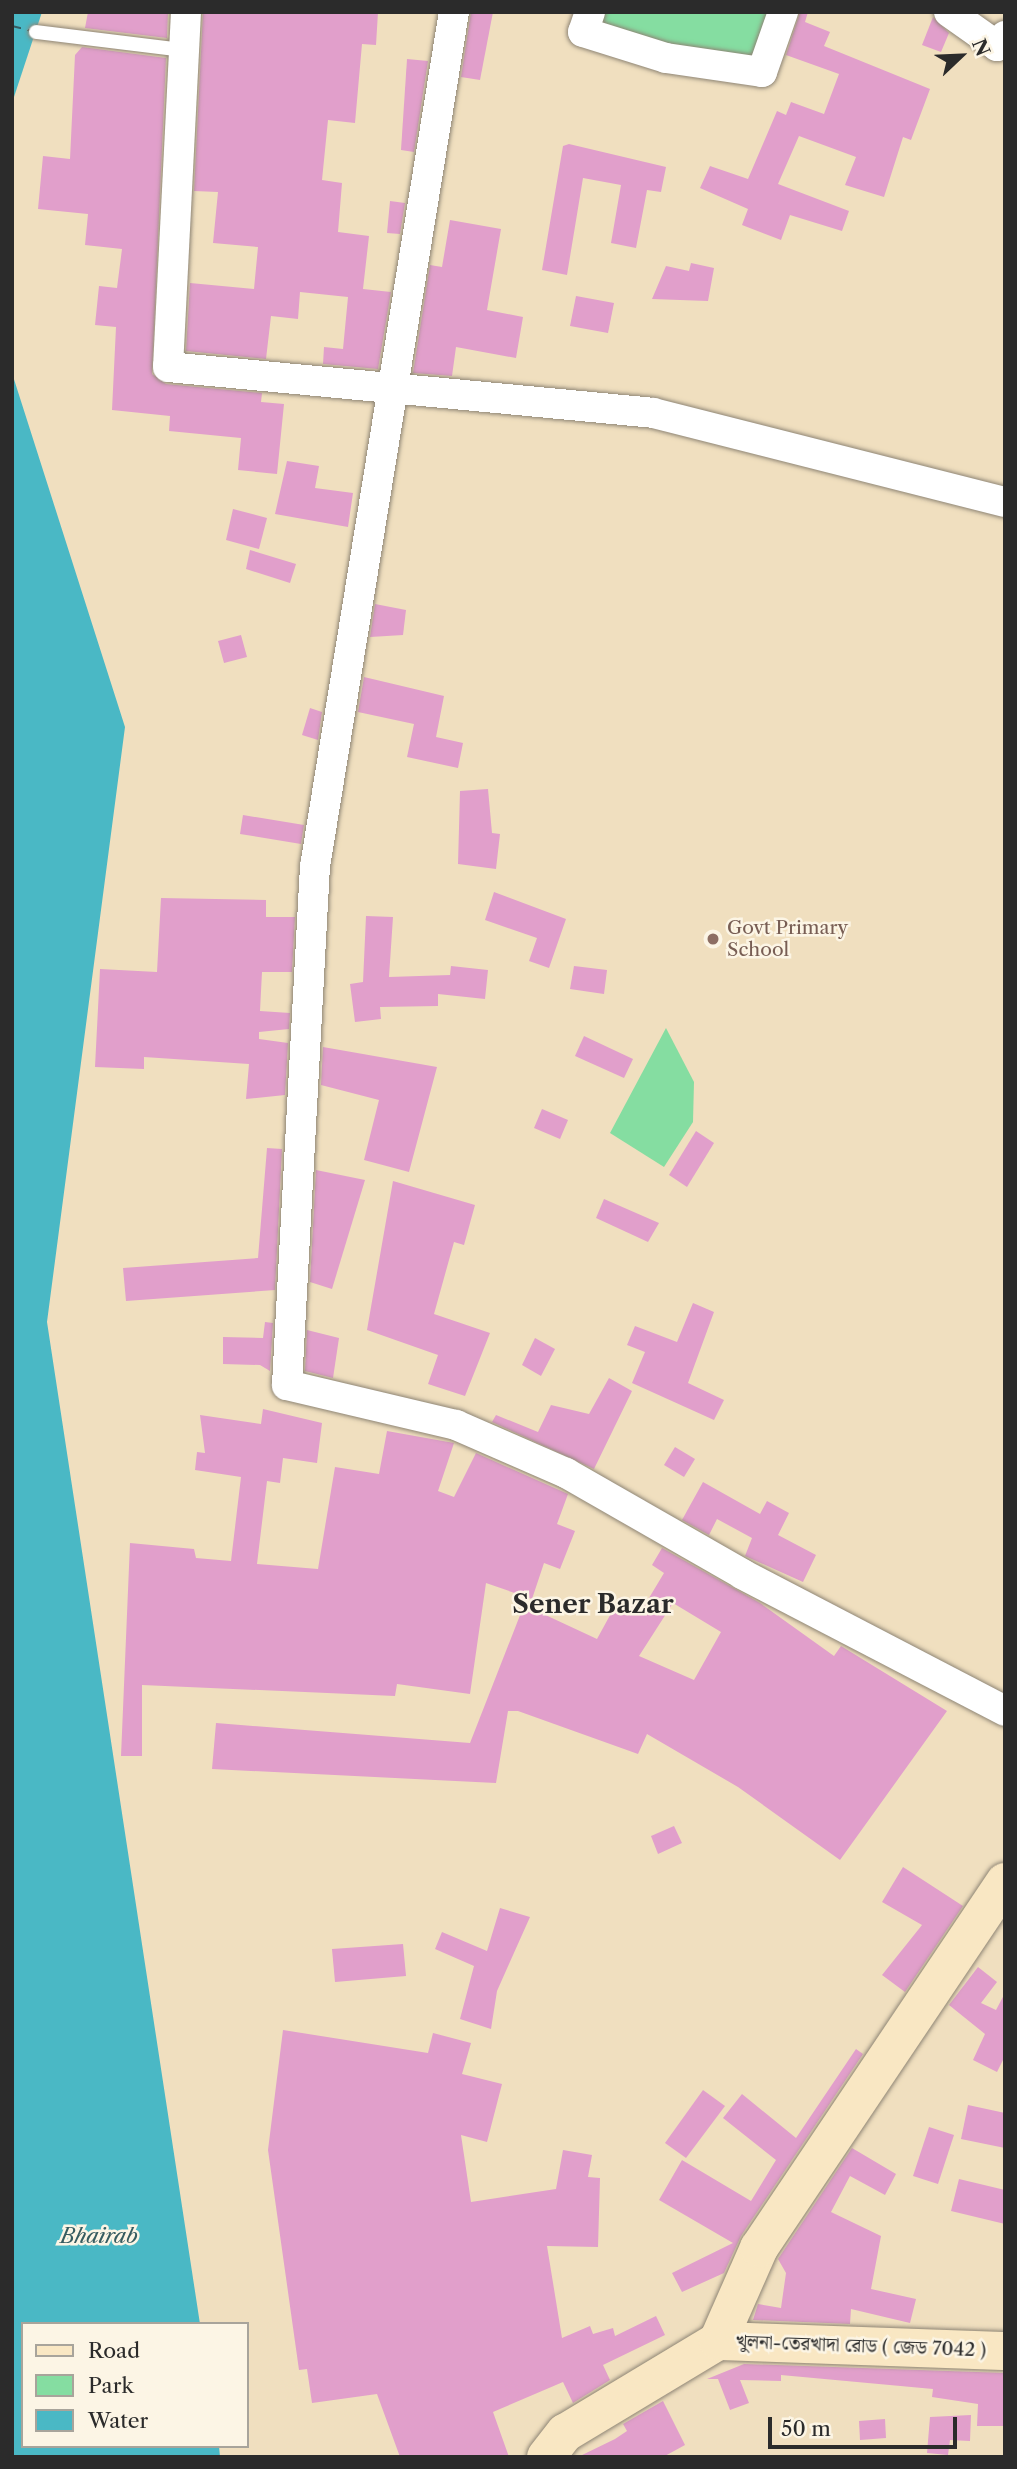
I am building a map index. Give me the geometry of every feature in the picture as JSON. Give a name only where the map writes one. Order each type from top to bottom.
[{"type":"main road","points":[[546,2457],[565,2433],[718,2341],[759,2248],[1005,1882]]},
{"type":"main road","name":"খুলনা-তেরখাদা রোড ( জেড 7042 )","points":[[718,2341],[1005,2351]]},
{"type":"street","points":[[186,12],[168,367],[653,413],[1005,502]]},
{"type":"street","points":[[454,12],[390,387],[315,866],[287,1384],[456,1425],[566,1473],[742,1574],[1005,1711]]},
{"type":"street","points":[[590,12],[583,32],[666,58],[762,72],[783,12]]},
{"type":"street","points":[[949,12],[997,46],[1005,36]]},
{"type":"lane","points":[[36,32],[183,50]]},
{"type":"green space","points":[[592,12],[781,12],[761,70],[585,30]]},
{"type":"green space","points":[[666,1028],[694,1082],[693,1122],[664,1167],[610,1133]]},
{"type":"water","points":[[12,12],[42,12],[12,103]]},
{"type":"water","name":"Bhairab","points":[[12,373],[125,727],[47,1322],[200,2322],[21,2322],[21,2448],[219,2448],[220,2457],[12,2457]]},
{"type":"building","points":[[88,12],[168,12],[167,38],[85,28]]},
{"type":"building","points":[[203,12],[378,12],[376,45],[362,44],[355,123],[328,120],[322,180],[342,183],[338,232],[369,236],[363,289],[391,292],[378,369],[323,364],[324,347],[343,349],[348,297],[300,292],[298,319],[271,316],[266,359],[186,351],[190,283],[254,289],[258,247],[213,243],[218,192],[194,191]]},
{"type":"building","points":[[471,12],[493,12],[480,80],[461,77]]},
{"type":"building","points":[[800,12],[808,12],[805,22],[830,32],[824,46],[930,89],[911,140],[903,137],[884,197],[845,185],[856,157],[799,136],[778,184],[849,211],[842,231],[790,215],[781,240],[742,225],[748,209],[700,188],[710,166],[748,179],[777,111],[786,115],[791,102],[824,114],[839,74],[786,55]]},
{"type":"building","points":[[933,17],[949,33],[941,52],[922,45]]},
{"type":"building","points":[[82,47],[166,58],[152,374],[166,384],[262,393],[261,402],[284,404],[277,474],[238,470],[241,438],[169,431],[170,416],[112,410],[116,327],[95,325],[99,286],[117,288],[122,249],[85,245],[88,214],[38,209],[43,156],[70,159],[75,55]]},
{"type":"building","points":[[407,59],[428,61],[414,152],[401,150]]},
{"type":"building","points":[[569,144],[666,167],[661,192],[647,190],[636,248],[611,243],[621,185],[583,178],[567,275],[542,270],[563,146]]},
{"type":"building","points":[[390,201],[405,203],[400,234],[387,233]]},
{"type":"building","points":[[450,220],[501,229],[487,310],[523,317],[516,358],[456,347],[452,376],[413,373],[430,265],[442,267]]},
{"type":"building","points":[[691,263],[714,268],[708,301],[652,299],[666,266],[689,271]]},
{"type":"building","points":[[576,296],[614,303],[608,333],[570,326]]},
{"type":"building","points":[[287,461],[319,466],[315,488],[353,493],[348,527],[275,514]]},
{"type":"building","points":[[233,509],[267,518],[259,549],[226,540]]},
{"type":"building","points":[[250,550],[296,564],[290,583],[246,569]]},
{"type":"building","points":[[375,604],[406,610],[403,635],[370,637]]},
{"type":"building","points":[[241,635],[247,657],[224,663],[218,641]]},
{"type":"building","points":[[364,677],[444,696],[436,737],[463,743],[458,768],[407,757],[414,724],[358,712]]},
{"type":"building","points":[[310,708],[322,712],[318,740],[302,735]]},
{"type":"building","points":[[488,789],[492,833],[500,834],[496,869],[458,864],[460,791]]},
{"type":"building","points":[[243,815],[304,825],[301,844],[240,834]]},
{"type":"building","points":[[494,892],[566,919],[549,968],[529,961],[537,938],[485,920]]},
{"type":"building","points":[[161,898],[266,900],[266,917],[295,917],[292,972],[262,972],[260,1011],[290,1013],[289,1029],[259,1032],[259,1039],[288,1043],[285,1095],[246,1099],[249,1064],[144,1057],[144,1069],[95,1067],[100,969],[157,972]]},
{"type":"building","points":[[366,916],[393,917],[389,977],[450,975],[451,966],[488,970],[485,999],[438,994],[438,1006],[380,1007],[381,1019],[355,1022],[350,984],[363,982]]},
{"type":"building","points":[[574,966],[607,970],[604,994],[570,989]]},
{"type":"building","points":[[584,1036],[633,1059],[624,1078],[575,1056]]},
{"type":"building","points":[[323,1047],[437,1067],[409,1172],[364,1160],[379,1100],[321,1085]]},
{"type":"building","points":[[542,1109],[568,1120],[560,1139],[534,1128]]},
{"type":"building","points":[[696,1131],[714,1143],[687,1187],[669,1175]]},
{"type":"building","points":[[267,1148],[282,1149],[275,1290],[126,1301],[123,1268],[258,1258]]},
{"type":"building","points":[[316,1170],[365,1180],[332,1289],[310,1282]]},
{"type":"building","points":[[393,1181],[475,1205],[464,1245],[454,1242],[434,1314],[490,1333],[465,1396],[428,1384],[438,1355],[367,1330]]},
{"type":"building","points":[[604,1199],[659,1223],[648,1242],[596,1218]]},
{"type":"building","points":[[693,1303],[714,1312],[688,1383],[724,1400],[714,1420],[632,1383],[645,1352],[627,1345],[635,1326],[677,1342]]},
{"type":"building","points":[[265,1322],[273,1323],[270,1371],[260,1365],[223,1364],[223,1337],[263,1338]]},
{"type":"building","points":[[307,1330],[339,1338],[333,1378],[305,1371]]},
{"type":"building","points":[[535,1338],[555,1349],[541,1376],[522,1365]]},
{"type":"building","points":[[609,1378],[632,1391],[594,1469],[492,1422],[496,1415],[538,1432],[551,1405],[589,1414]]},
{"type":"building","points":[[263,1409],[322,1423],[317,1463],[283,1458],[280,1483],[267,1481],[257,1564],[318,1569],[335,1467],[379,1474],[387,1431],[454,1443],[438,1491],[454,1497],[476,1453],[568,1494],[557,1524],[575,1531],[560,1569],[544,1563],[532,1599],[486,1583],[470,1694],[397,1684],[395,1696],[142,1685],[142,1756],[121,1756],[130,1543],[194,1549],[196,1558],[231,1561],[241,1477],[195,1470],[197,1452],[205,1453],[200,1415],[261,1424]]},
{"type":"building","points":[[675,1447],[695,1459],[684,1477],[664,1465]]},
{"type":"building","points":[[703,1482],[760,1514],[767,1501],[789,1513],[778,1535],[816,1555],[803,1582],[745,1556],[752,1538],[717,1519],[709,1535],[682,1520]]},
{"type":"building","points":[[662,1548],[760,1603],[834,1656],[841,1646],[947,1711],[840,1860],[738,1787],[647,1734],[638,1754],[518,1711],[508,1711],[496,1783],[212,1769],[216,1723],[470,1743],[524,1605],[597,1639],[620,1597],[643,1608],[664,1573],[652,1565]],"holes":[[[673,1603],[721,1632],[694,1680],[639,1656]]]},
{"type":"building","points":[[674,1826],[682,1843],[658,1854],[651,1836]]},
{"type":"building","points":[[903,1867],[963,1906],[905,1992],[882,1975],[922,1925],[882,1902]]},
{"type":"building","points":[[500,1908],[530,1917],[497,1991],[491,2029],[460,2019],[474,1966],[435,1949],[442,1932],[487,1951]]},
{"type":"building","points":[[403,1944],[406,1976],[335,1982],[332,1949]]},
{"type":"building","points":[[978,1967],[997,1982],[981,2003],[996,2010],[1005,1993],[1005,2056],[997,2072],[973,2060],[985,2034],[949,2005]]},
{"type":"building","points":[[283,2030],[428,2053],[433,2033],[471,2043],[462,2074],[502,2084],[487,2142],[461,2135],[471,2202],[556,2189],[563,2150],[592,2155],[588,2177],[600,2178],[598,2247],[547,2246],[562,2338],[590,2326],[593,2334],[613,2328],[615,2336],[656,2316],[665,2335],[603,2365],[610,2380],[573,2403],[563,2382],[493,2412],[509,2457],[400,2457],[377,2394],[312,2403],[307,2369],[299,2370],[268,2150]]},
{"type":"building","points":[[856,2049],[863,2054],[741,2236],[724,2273],[682,2292],[672,2273],[733,2243],[659,2200],[682,2160],[751,2201],[776,2160],[723,2118],[742,2094],[796,2138]]},
{"type":"building","points":[[703,2090],[725,2106],[686,2158],[665,2143]]},
{"type":"building","points":[[968,2105],[1005,2113],[1005,2148],[961,2139]]},
{"type":"building","points":[[929,2127],[954,2135],[938,2184],[913,2176]]},
{"type":"building","points":[[852,2148],[896,2174],[885,2195],[850,2176],[831,2212],[881,2236],[871,2289],[916,2299],[910,2323],[851,2309],[850,2324],[753,2320],[758,2304],[781,2308],[786,2273],[778,2259]]},
{"type":"building","points":[[959,2179],[1005,2190],[1005,2224],[951,2211]]},
{"type":"building","points":[[744,2364],[1005,2373],[1005,2426],[977,2426],[978,2404],[932,2397],[933,2389],[781,2375],[781,2381],[740,2380],[749,2403],[730,2410],[718,2379],[707,2379]]},
{"type":"building","points":[[663,2401],[685,2445],[663,2457],[578,2457],[615,2439],[627,2431],[623,2424]]},
{"type":"building","points":[[971,2415],[970,2441],[950,2440],[948,2455],[927,2453],[930,2417]]},
{"type":"building","points":[[885,2419],[886,2438],[860,2440],[859,2421]]},
{"type":"ferry route","points":[[12,26],[32,31]]},
{"type":"place","name":"Govt Primary School","points":[[713,939]]},
{"type":"district","name":"Sener Bazar","points":[[593,1605]]}]
